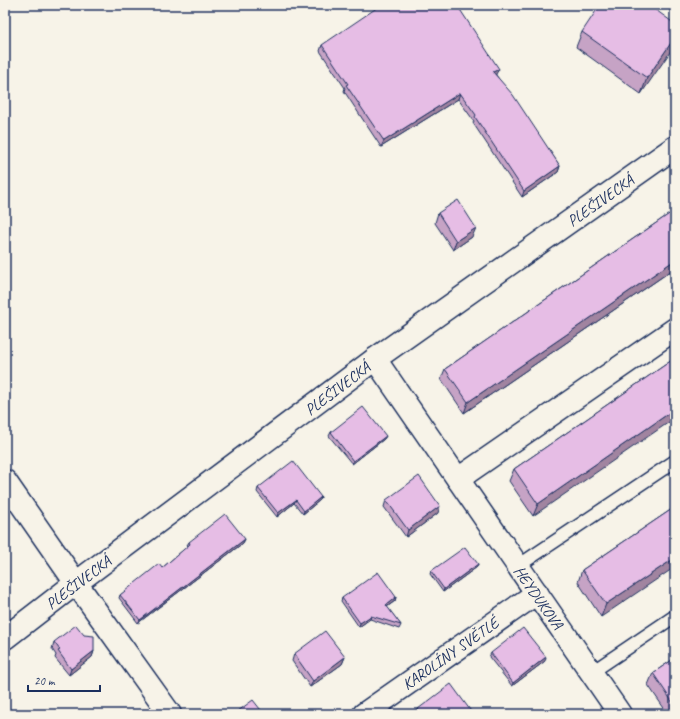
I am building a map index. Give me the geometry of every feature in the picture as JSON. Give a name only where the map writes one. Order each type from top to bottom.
[{"type":"street","name":"PLEŠIVECKÁ","points":[[5,638],[375,359],[675,147]]},
{"type":"street","points":[[458,479],[675,329]]},
{"type":"street","name":"HEYDUKOVA","points":[[375,359],[620,714]]},
{"type":"street","points":[[5,481],[170,714]]},
{"type":"street","name":"KAROLÍNY SVĚTLÉ","points":[[364,714],[537,593]]},
{"type":"lane","points":[[518,566],[675,461]]},
{"type":"lane","points":[[592,672],[675,616]]},
{"type":"building","points":[[381,5],[457,5],[499,69],[493,72],[513,95],[560,166],[524,191],[475,117],[476,115],[460,93],[384,141],[346,85],[348,84],[322,45]]},
{"type":"building","points":[[600,5],[649,5],[675,24],[675,37],[647,78],[582,32]]},
{"type":"building","points":[[458,200],[476,228],[456,241],[438,213]]},
{"type":"building","points":[[675,210],[675,260],[468,402],[445,369]]},
{"type":"building","points":[[675,358],[675,409],[538,504],[514,469]]},
{"type":"building","points":[[363,407],[386,436],[353,461],[331,432]]},
{"type":"building","points":[[293,461],[321,497],[304,511],[296,500],[278,513],[258,488]]},
{"type":"building","points":[[419,476],[440,506],[408,530],[386,500]]},
{"type":"building","points":[[675,507],[675,558],[606,604],[582,570]]},
{"type":"building","points":[[225,514],[245,539],[140,620],[120,595],[159,564],[162,568],[190,544],[189,542]]},
{"type":"building","points":[[465,547],[478,564],[444,589],[431,571]]},
{"type":"building","points":[[378,572],[396,597],[386,605],[401,625],[371,616],[360,623],[342,598]]},
{"type":"building","points":[[76,625],[84,635],[94,636],[94,651],[71,669],[58,651],[60,650],[54,642]]},
{"type":"building","points":[[523,628],[546,657],[513,683],[491,653]]},
{"type":"building","points":[[325,631],[345,657],[313,681],[294,654]]},
{"type":"building","points":[[675,658],[675,706],[653,673]]},
{"type":"building","points":[[451,684],[473,714],[422,714],[418,709]]},
{"type":"building","points":[[253,700],[264,714],[234,714]]}]
